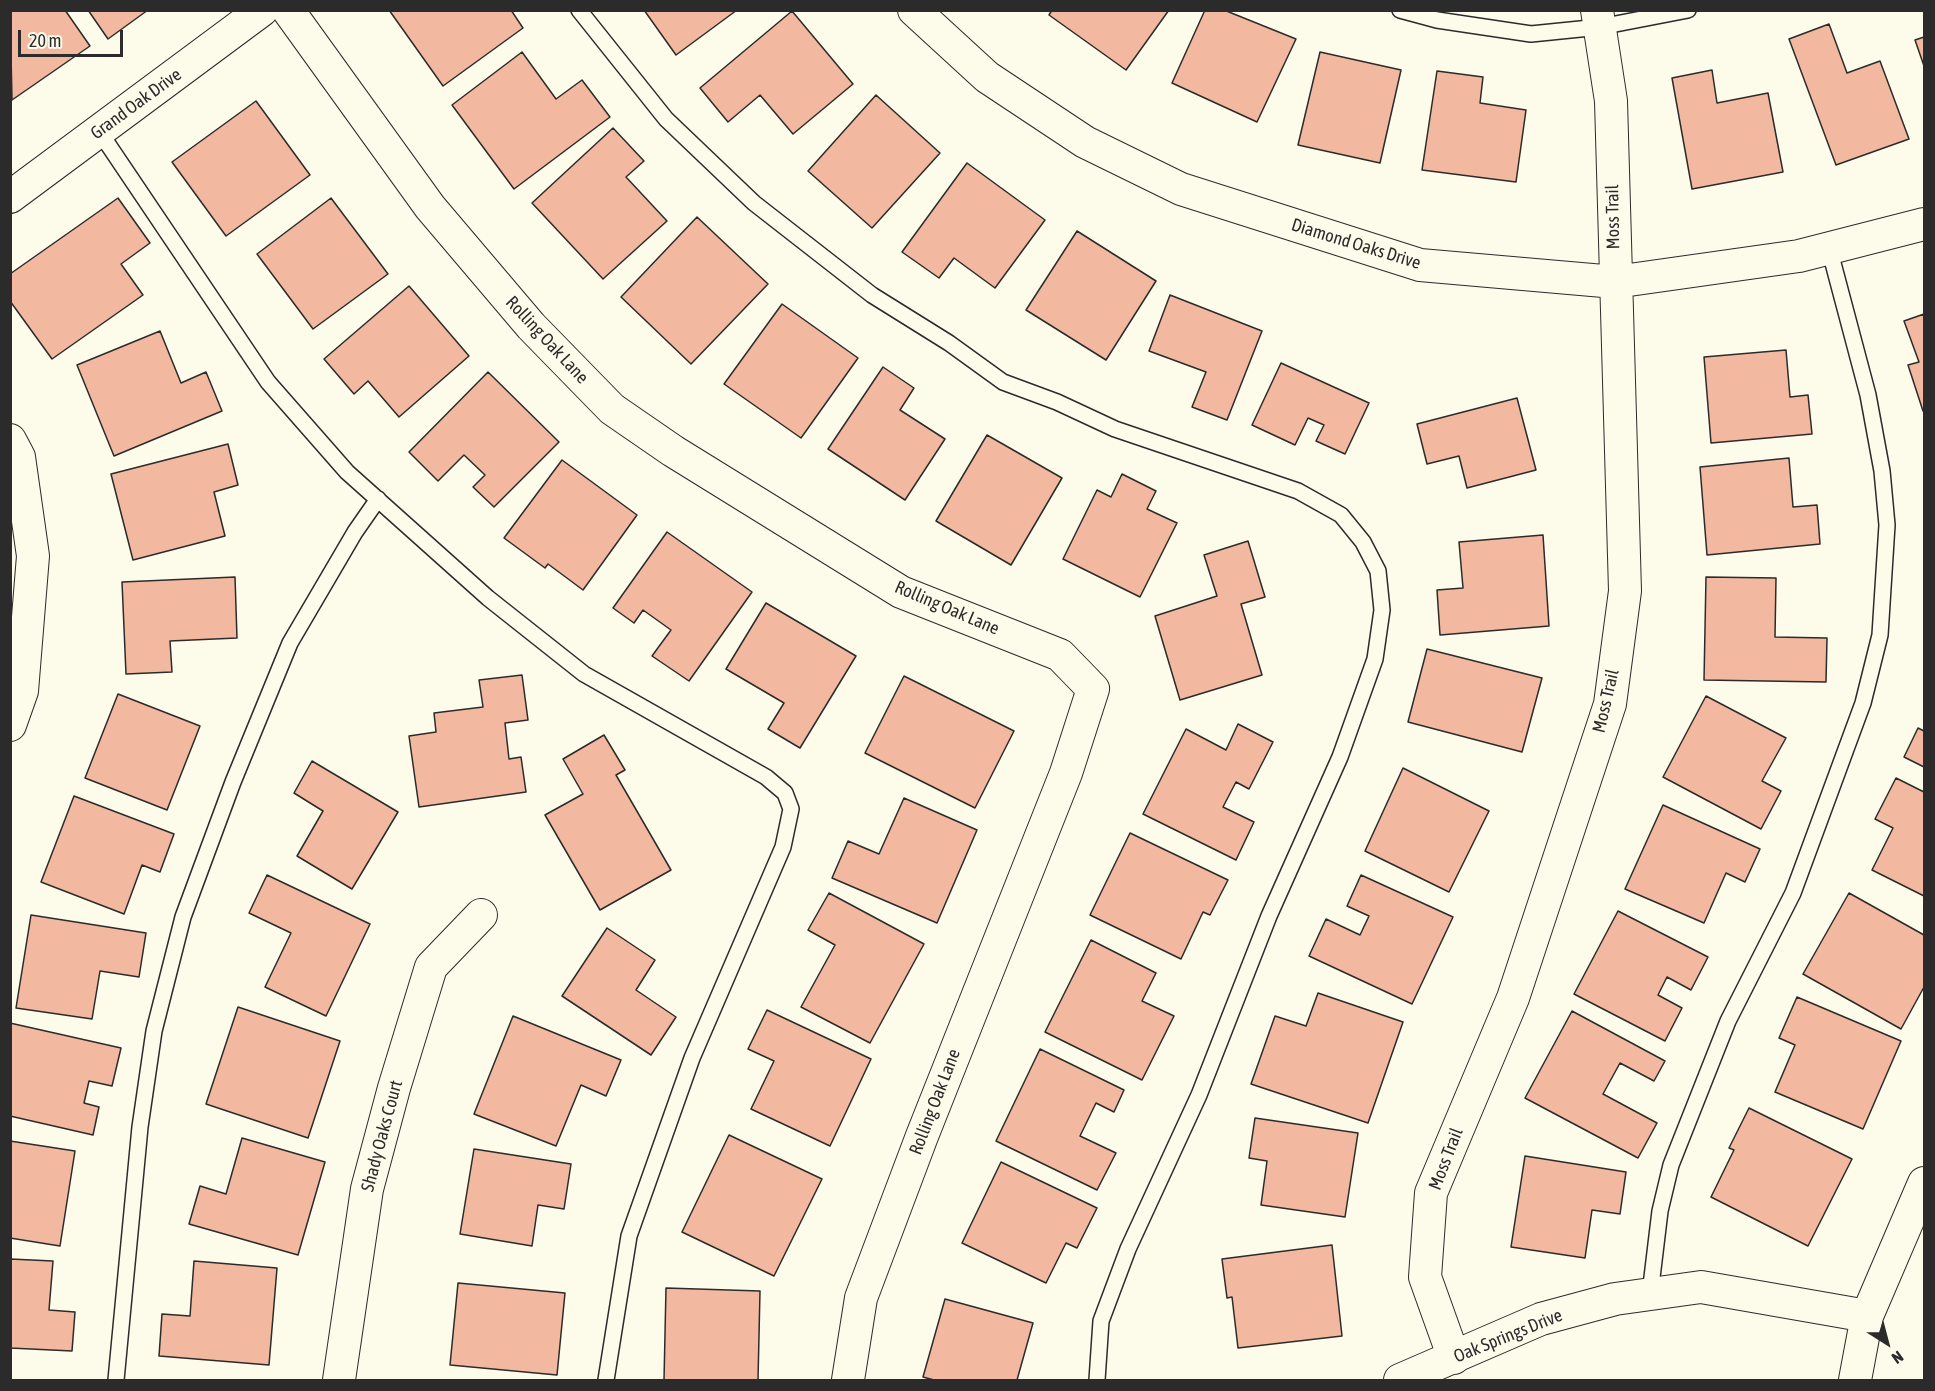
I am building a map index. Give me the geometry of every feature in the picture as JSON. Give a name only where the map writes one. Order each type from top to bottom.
[{"type":"street","name":"Grand Oak Drive","points":[[10,197],[262,10]]},
{"type":"street","name":"Rolling Oak Lane","points":[[288,10],[430,207],[531,326],[612,409],[673,451],[901,592],[1060,655],[1093,689],[1066,773],[922,1136],[861,1298],[848,1380]]},
{"type":"street","name":"Diamond Oaks Drive","points":[[914,10],[987,76],[1085,142],[1181,189],[1420,265],[1615,282],[1799,256],[1924,224]]},
{"type":"street","name":"Moss Trail","points":[[1454,1358],[1425,1277],[1431,1193],[1513,998],[1610,704],[1625,591],[1611,101],[1598,19]]},
{"type":"street","points":[[10,440],[19,457],[33,556],[22,691],[10,725]]},
{"type":"street","name":"Shady Oaks Court","points":[[339,1380],[367,1190],[394,1088],[431,967],[481,915]]},
{"type":"street","points":[[1855,1380],[1867,1316],[1924,1183]]},
{"type":"street","name":"Oak Springs Drive","points":[[1400,1380],[1541,1319],[1615,1299],[1701,1287],[1867,1316]]},
{"type":"lane","points":[[579,10],[666,119],[754,203],[872,296],[949,343],[1004,382],[1057,402],[1136,437],[1298,491],[1341,515],[1363,542],[1378,571],[1382,610],[1375,659],[1340,757],[1269,916],[1198,1095],[1128,1249],[1101,1320],[1097,1380]]},
{"type":"lane","points":[[1400,10],[1437,20],[1531,34],[1598,19],[1688,10]]},
{"type":"lane","points":[[99,131],[268,382],[347,472],[488,598],[584,674],[766,777],[785,793],[791,809],[783,847],[692,1058],[629,1236],[606,1380]]},
{"type":"lane","points":[[1650,1294],[1660,1211],[1671,1165],[1728,1021],[1793,893],[1863,703],[1880,635],[1887,525],[1882,471],[1868,395],[1829,248]]},
{"type":"lane","points":[[116,1380],[140,1127],[154,1031],[183,917],[233,782],[290,643],[355,532],[378,499]]},
{"type":"building","points":[[10,10],[65,10],[90,46],[12,100]]},
{"type":"building","points":[[88,10],[148,10],[108,39]]},
{"type":"building","points":[[389,10],[511,10],[523,28],[443,86]]},
{"type":"building","points":[[644,10],[737,10],[676,55]]},
{"type":"building","points":[[1052,10],[1169,10],[1126,70],[1049,15]]},
{"type":"building","points":[[1205,10],[1224,10],[1296,39],[1257,122],[1172,83]]},
{"type":"building","points":[[792,11],[853,84],[793,134],[760,95],[728,122],[700,88]]},
{"type":"building","points":[[1829,24],[1847,73],[1880,61],[1909,139],[1836,165],[1789,39]]},
{"type":"building","points":[[1924,37],[1924,66],[1915,40]]},
{"type":"building","points":[[522,52],[556,99],[582,80],[610,117],[514,189],[452,105]]},
{"type":"building","points":[[1320,52],[1401,70],[1380,163],[1298,145]]},
{"type":"building","points":[[1712,70],[1717,103],[1768,93],[1783,172],[1692,189],[1672,78]]},
{"type":"building","points":[[1437,71],[1483,77],[1480,103],[1526,110],[1516,182],[1422,170]]},
{"type":"building","points":[[876,95],[940,153],[872,228],[808,171]]},
{"type":"building","points":[[256,101],[310,175],[226,236],[172,162]]},
{"type":"building","points":[[613,128],[644,161],[626,177],[667,221],[603,279],[532,203]]},
{"type":"building","points":[[967,163],[1045,220],[995,288],[954,258],[939,278],[902,252]]},
{"type":"building","points":[[118,198],[150,243],[121,264],[143,295],[52,359],[10,301],[10,274]]},
{"type":"building","points":[[331,198],[388,274],[313,329],[257,254]]},
{"type":"building","points":[[697,217],[768,284],[691,364],[621,297]]},
{"type":"building","points":[[1077,231],[1156,281],[1106,360],[1026,310]]},
{"type":"building","points":[[409,286],[469,356],[399,417],[368,381],[354,394],[324,359]]},
{"type":"building","points":[[1170,295],[1262,331],[1227,420],[1192,407],[1206,372],[1149,351]]},
{"type":"building","points":[[782,304],[858,358],[801,438],[724,384]]},
{"type":"building","points":[[1924,314],[1923,411],[1908,365],[1919,362],[1904,321]]},
{"type":"building","points":[[160,331],[181,383],[206,372],[222,411],[114,456],[77,365]]},
{"type":"building","points":[[1786,350],[1790,397],[1808,395],[1812,434],[1711,443],[1704,357]]},
{"type":"building","points":[[1281,363],[1369,403],[1345,454],[1316,441],[1324,425],[1308,418],[1295,445],[1252,425]]},
{"type":"building","points":[[883,367],[914,388],[900,410],[945,439],[905,500],[828,449]]},
{"type":"building","points":[[488,372],[559,442],[494,507],[473,487],[485,475],[464,455],[438,481],[409,452]]},
{"type":"building","points":[[1517,398],[1536,470],[1467,488],[1459,456],[1427,464],[1417,424]]},
{"type":"building","points":[[987,435],[1062,478],[1011,565],[936,521]]},
{"type":"building","points":[[228,444],[238,485],[214,492],[225,536],[133,560],[111,474]]},
{"type":"building","points":[[1789,458],[1793,507],[1817,505],[1820,544],[1707,555],[1700,467]]},
{"type":"building","points":[[562,460],[637,515],[583,590],[548,564],[545,568],[504,538]]},
{"type":"building","points":[[1122,474],[1156,491],[1147,509],[1177,523],[1140,597],[1063,559],[1097,490],[1111,497]]},
{"type":"building","points":[[667,532],[752,592],[689,681],[652,656],[671,630],[643,610],[634,623],[613,608]]},
{"type":"building","points":[[1543,535],[1549,626],[1440,635],[1437,590],[1463,588],[1459,542]]},
{"type":"building","points":[[1248,541],[1265,597],[1241,604],[1262,675],[1180,700],[1155,616],[1217,596],[1204,555]]},
{"type":"building","points":[[235,577],[237,638],[170,641],[172,672],[126,674],[122,582]]},
{"type":"building","points":[[1706,577],[1776,578],[1775,637],[1827,638],[1826,682],[1704,680]]},
{"type":"building","points":[[766,603],[856,656],[800,748],[768,729],[784,703],[726,669]]},
{"type":"building","points":[[1427,649],[1542,678],[1522,752],[1408,722]]},
{"type":"building","points":[[522,675],[528,720],[505,723],[509,759],[521,757],[526,792],[419,807],[409,736],[436,732],[434,713],[483,707],[479,680]]},
{"type":"building","points":[[904,676],[1014,731],[975,808],[865,753]]},
{"type":"building","points":[[118,694],[200,726],[167,810],[85,778]]},
{"type":"building","points":[[1706,696],[1786,738],[1762,781],[1781,791],[1761,829],[1663,777]]},
{"type":"building","points":[[1238,724],[1273,742],[1249,789],[1236,782],[1223,807],[1254,822],[1236,860],[1143,814],[1186,729],[1226,750]]},
{"type":"building","points":[[1918,728],[1924,731],[1924,767],[1904,757]]},
{"type":"building","points":[[604,735],[625,770],[616,775],[671,870],[600,910],[545,815],[583,794],[563,759]]},
{"type":"building","points":[[312,761],[398,812],[352,889],[297,856],[323,811],[294,793]]},
{"type":"building","points":[[1403,768],[1489,811],[1449,892],[1365,851]]},
{"type":"building","points":[[1896,778],[1924,792],[1924,896],[1872,870],[1893,828],[1875,819]]},
{"type":"building","points":[[74,796],[174,834],[160,872],[142,865],[124,914],[41,882]]},
{"type":"building","points":[[904,798],[977,830],[937,923],[832,878],[848,841],[879,854]]},
{"type":"building","points":[[1663,805],[1760,849],[1745,882],[1726,873],[1704,923],[1625,889]]},
{"type":"building","points":[[1130,833],[1228,880],[1210,915],[1203,912],[1181,959],[1090,915]]},
{"type":"building","points":[[267,875],[370,924],[326,1016],[265,987],[291,933],[249,913]]},
{"type":"building","points":[[1361,875],[1453,917],[1412,1004],[1309,956],[1326,919],[1360,935],[1369,916],[1347,906]]},
{"type":"building","points":[[829,893],[924,944],[870,1043],[801,1007],[835,945],[808,930]]},
{"type":"building","points":[[1849,893],[1924,935],[1924,987],[1901,1029],[1803,974]]},
{"type":"building","points":[[1618,911],[1708,957],[1691,990],[1667,977],[1658,995],[1682,1008],[1665,1041],[1574,994]]},
{"type":"building","points":[[31,915],[146,933],[139,977],[100,971],[92,1019],[16,1008]]},
{"type":"building","points":[[607,928],[655,960],[636,990],[676,1017],[651,1055],[562,996]]},
{"type":"building","points":[[1091,940],[1156,973],[1142,1001],[1174,1016],[1142,1080],[1045,1032]]},
{"type":"building","points":[[1318,993],[1403,1022],[1368,1123],[1251,1084],[1275,1016],[1306,1026]]},
{"type":"building","points":[[1797,997],[1901,1041],[1863,1129],[1775,1092],[1795,1045],[1779,1038]]},
{"type":"building","points":[[238,1007],[340,1041],[308,1138],[206,1104]]},
{"type":"building","points":[[767,1010],[871,1059],[830,1146],[751,1109],[774,1061],[748,1049]]},
{"type":"building","points":[[1572,1011],[1665,1061],[1654,1081],[1620,1063],[1603,1094],[1657,1123],[1638,1158],[1525,1098]]},
{"type":"building","points":[[513,1016],[621,1060],[606,1096],[581,1085],[556,1146],[474,1114]]},
{"type":"building","points":[[10,1023],[121,1048],[112,1086],[89,1081],[84,1103],[99,1107],[93,1135],[10,1116]]},
{"type":"building","points":[[1040,1049],[1124,1090],[1114,1112],[1096,1103],[1080,1136],[1116,1153],[1097,1190],[996,1141]]},
{"type":"building","points":[[1749,1108],[1852,1159],[1808,1246],[1711,1197],[1734,1150],[1729,1148]]},
{"type":"building","points":[[1255,1118],[1358,1133],[1345,1217],[1261,1205],[1267,1161],[1249,1158]]},
{"type":"building","points":[[729,1135],[822,1179],[774,1276],[682,1232]]},
{"type":"building","points":[[242,1138],[325,1162],[298,1255],[189,1224],[200,1186],[226,1194]]},
{"type":"building","points":[[10,1141],[75,1151],[60,1246],[10,1238]]},
{"type":"building","points":[[474,1149],[571,1164],[564,1209],[538,1205],[532,1246],[460,1234]]},
{"type":"building","points":[[1525,1156],[1626,1172],[1620,1214],[1592,1210],[1585,1258],[1511,1247]]},
{"type":"building","points":[[1001,1162],[1097,1208],[1077,1248],[1066,1243],[1046,1283],[962,1243]]},
{"type":"building","points":[[1332,1245],[1342,1336],[1238,1348],[1232,1297],[1227,1298],[1222,1259]]},
{"type":"building","points":[[10,1259],[53,1261],[49,1310],[75,1312],[72,1351],[10,1348]]},
{"type":"building","points":[[194,1261],[277,1268],[269,1365],[159,1356],[162,1314],[190,1316]]},
{"type":"building","points":[[458,1283],[565,1293],[557,1375],[450,1365]]},
{"type":"building","points":[[666,1288],[760,1291],[758,1380],[664,1380]]},
{"type":"building","points":[[945,1299],[1033,1323],[1017,1380],[934,1380],[923,1377]]}]
